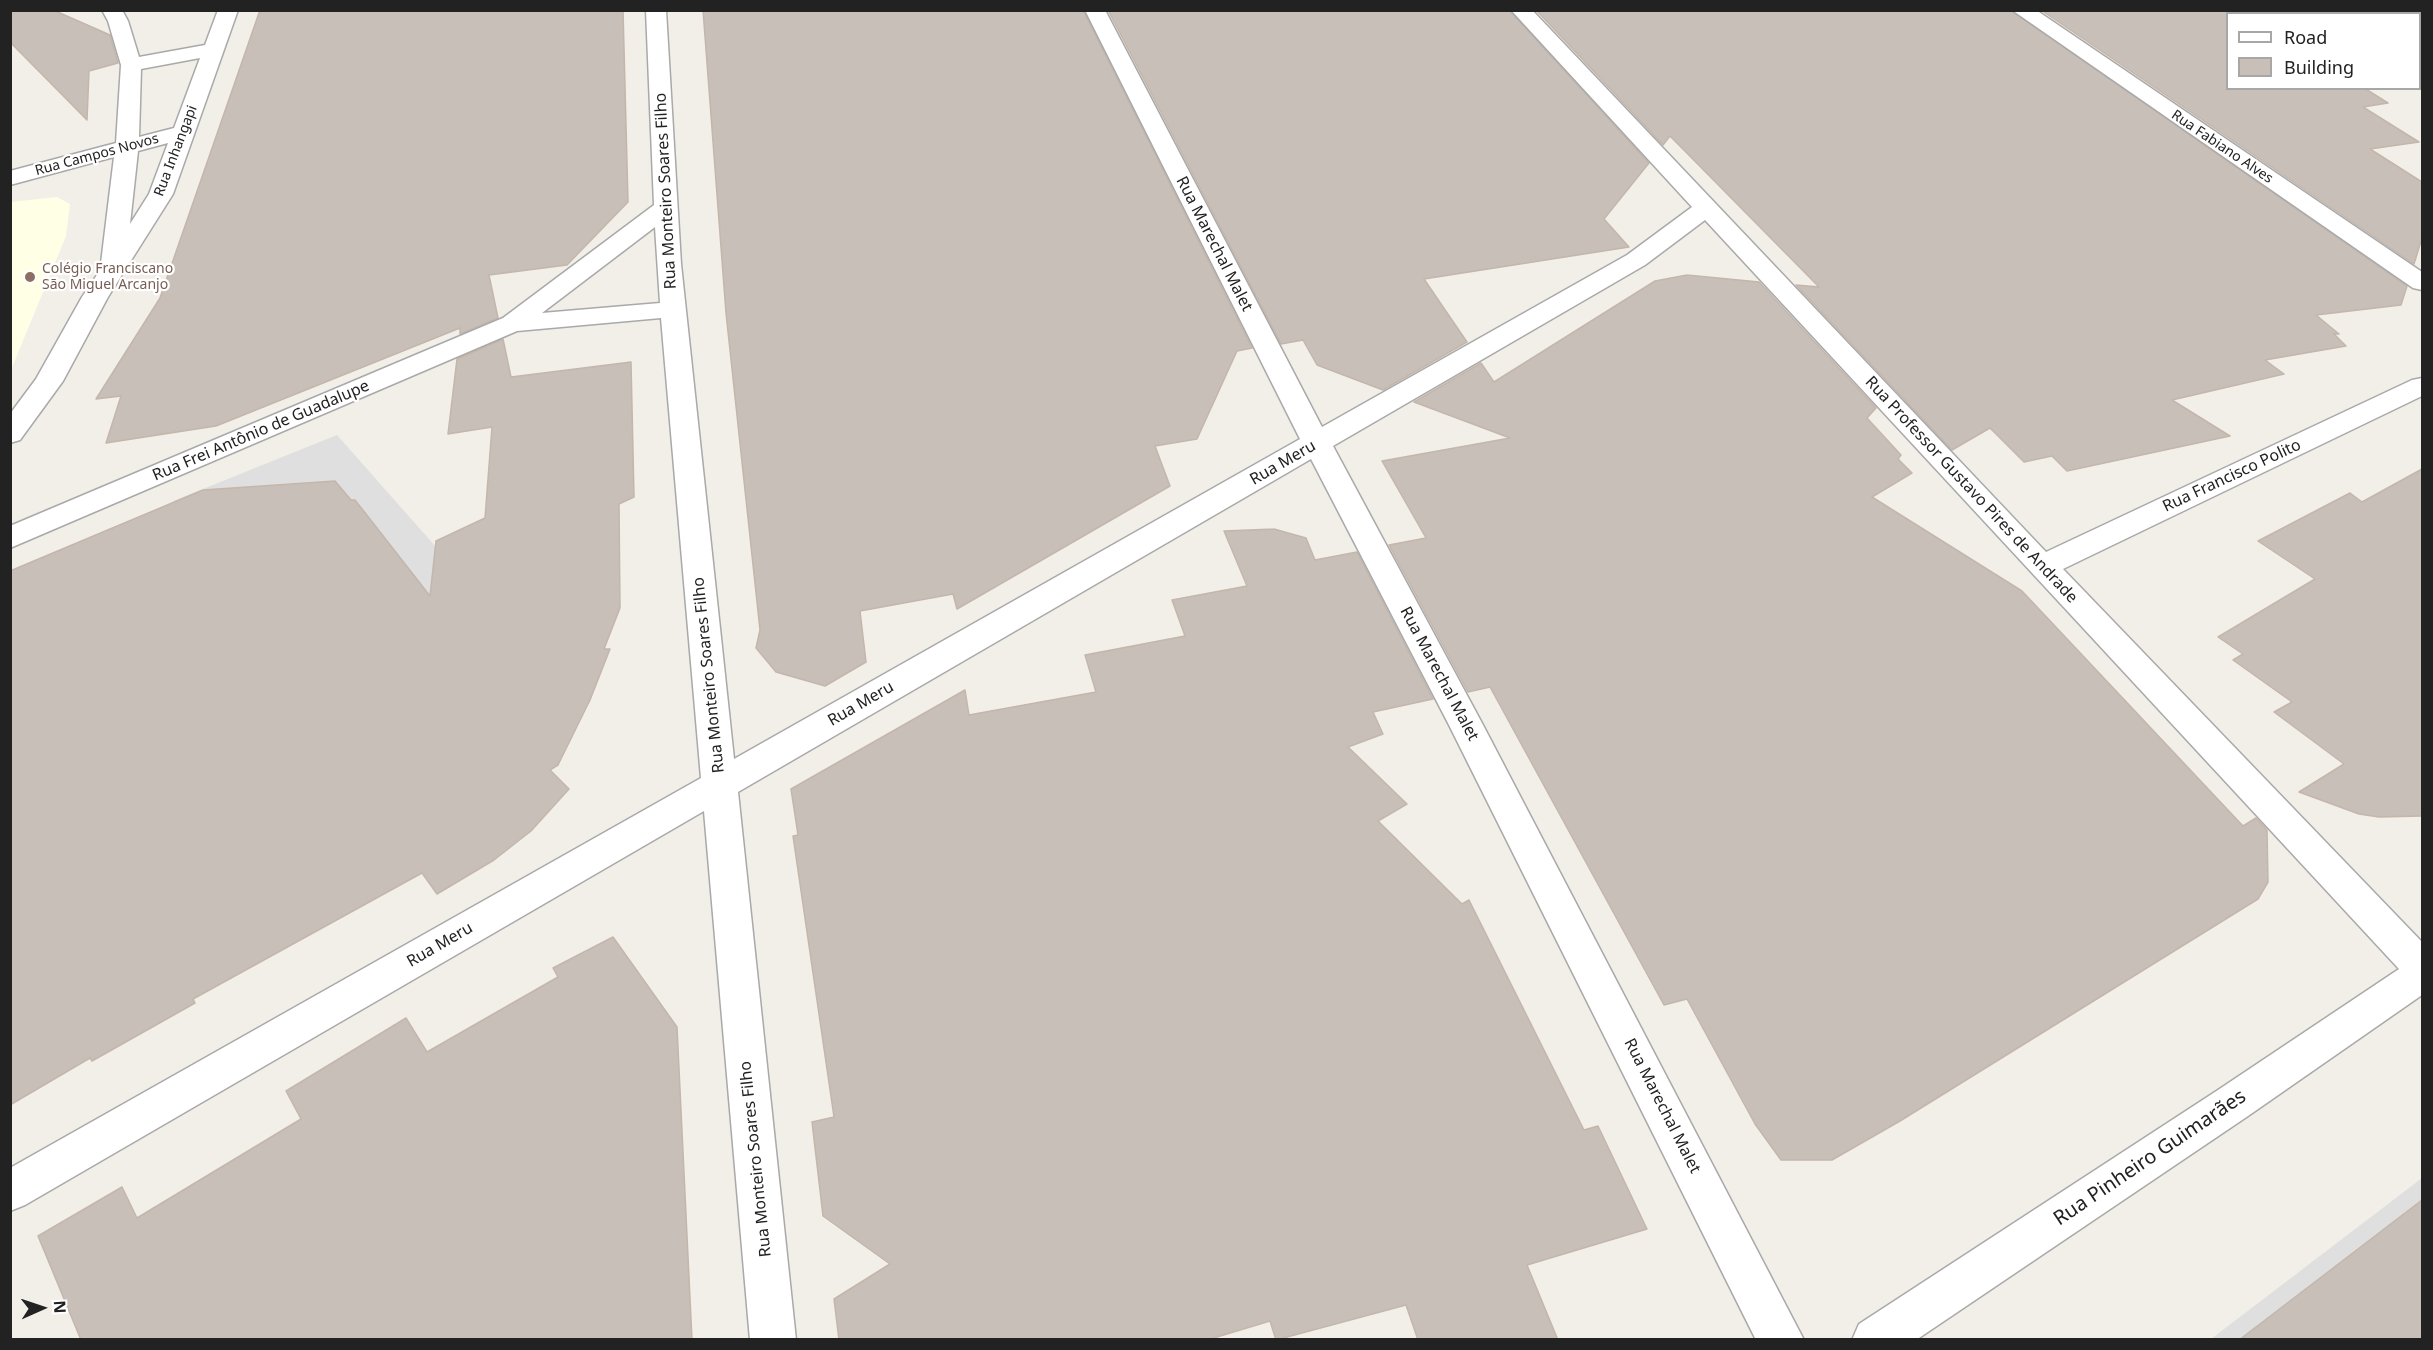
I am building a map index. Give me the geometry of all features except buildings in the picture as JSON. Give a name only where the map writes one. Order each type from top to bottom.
[{"type":"street","points":[[112,10],[118,21],[130,65],[127,147],[112,271]]},
{"type":"street","name":"Rua Inhangapi","points":[[10,434],[49,381],[112,271],[161,194],[228,10]]},
{"type":"street","name":"Rua Monteiro Soares Filho","points":[[656,10],[665,208],[773,1340]]},
{"type":"street","name":"Rua Marechal Malet","points":[[1095,10],[1317,444],[1466,725],[1781,1340]]},
{"type":"street","name":"Rua Professor Gustavo Pires de Andrade","points":[[1521,10],[2042,566],[2422,966]]},
{"type":"street","name":"Rua Fabiano Alves","points":[[2022,10],[2422,283]]},
{"type":"street","points":[[130,65],[214,49]]},
{"type":"street","name":"Rua Campos Novos","points":[[10,178],[183,132]]},
{"type":"street","name":"Rua Frei Antônio de Guadalupe","points":[[10,538],[512,324],[665,208]]},
{"type":"street","name":"Rua Meru","points":[[10,1191],[1636,260],[1707,208]]},
{"type":"street","name":"Rua Frei Antônio de Guadalupe","points":[[512,324],[674,309]]},
{"type":"street","name":"Rua Francisco Polito","points":[[2042,566],[2422,386]]},
{"type":"street","name":"Rua Pinheiro Guimarães","points":[[1875,1340],[2233,1103],[2422,974]]},
{"type":"shaded area","name":"Colégio Franciscano São Miguel Arcanjo","points":[[57,197],[70,204],[66,236],[11,370],[11,202]]},
{"type":"shaded area","points":[[337,435],[467,582],[289,669],[173,501]]},
{"type":"shaded area","points":[[2422,1178],[2422,1339],[2211,1339]]},
{"type":"place","name":"Colégio Franciscano São Miguel Arcanjo","points":[[30,277]]}]
